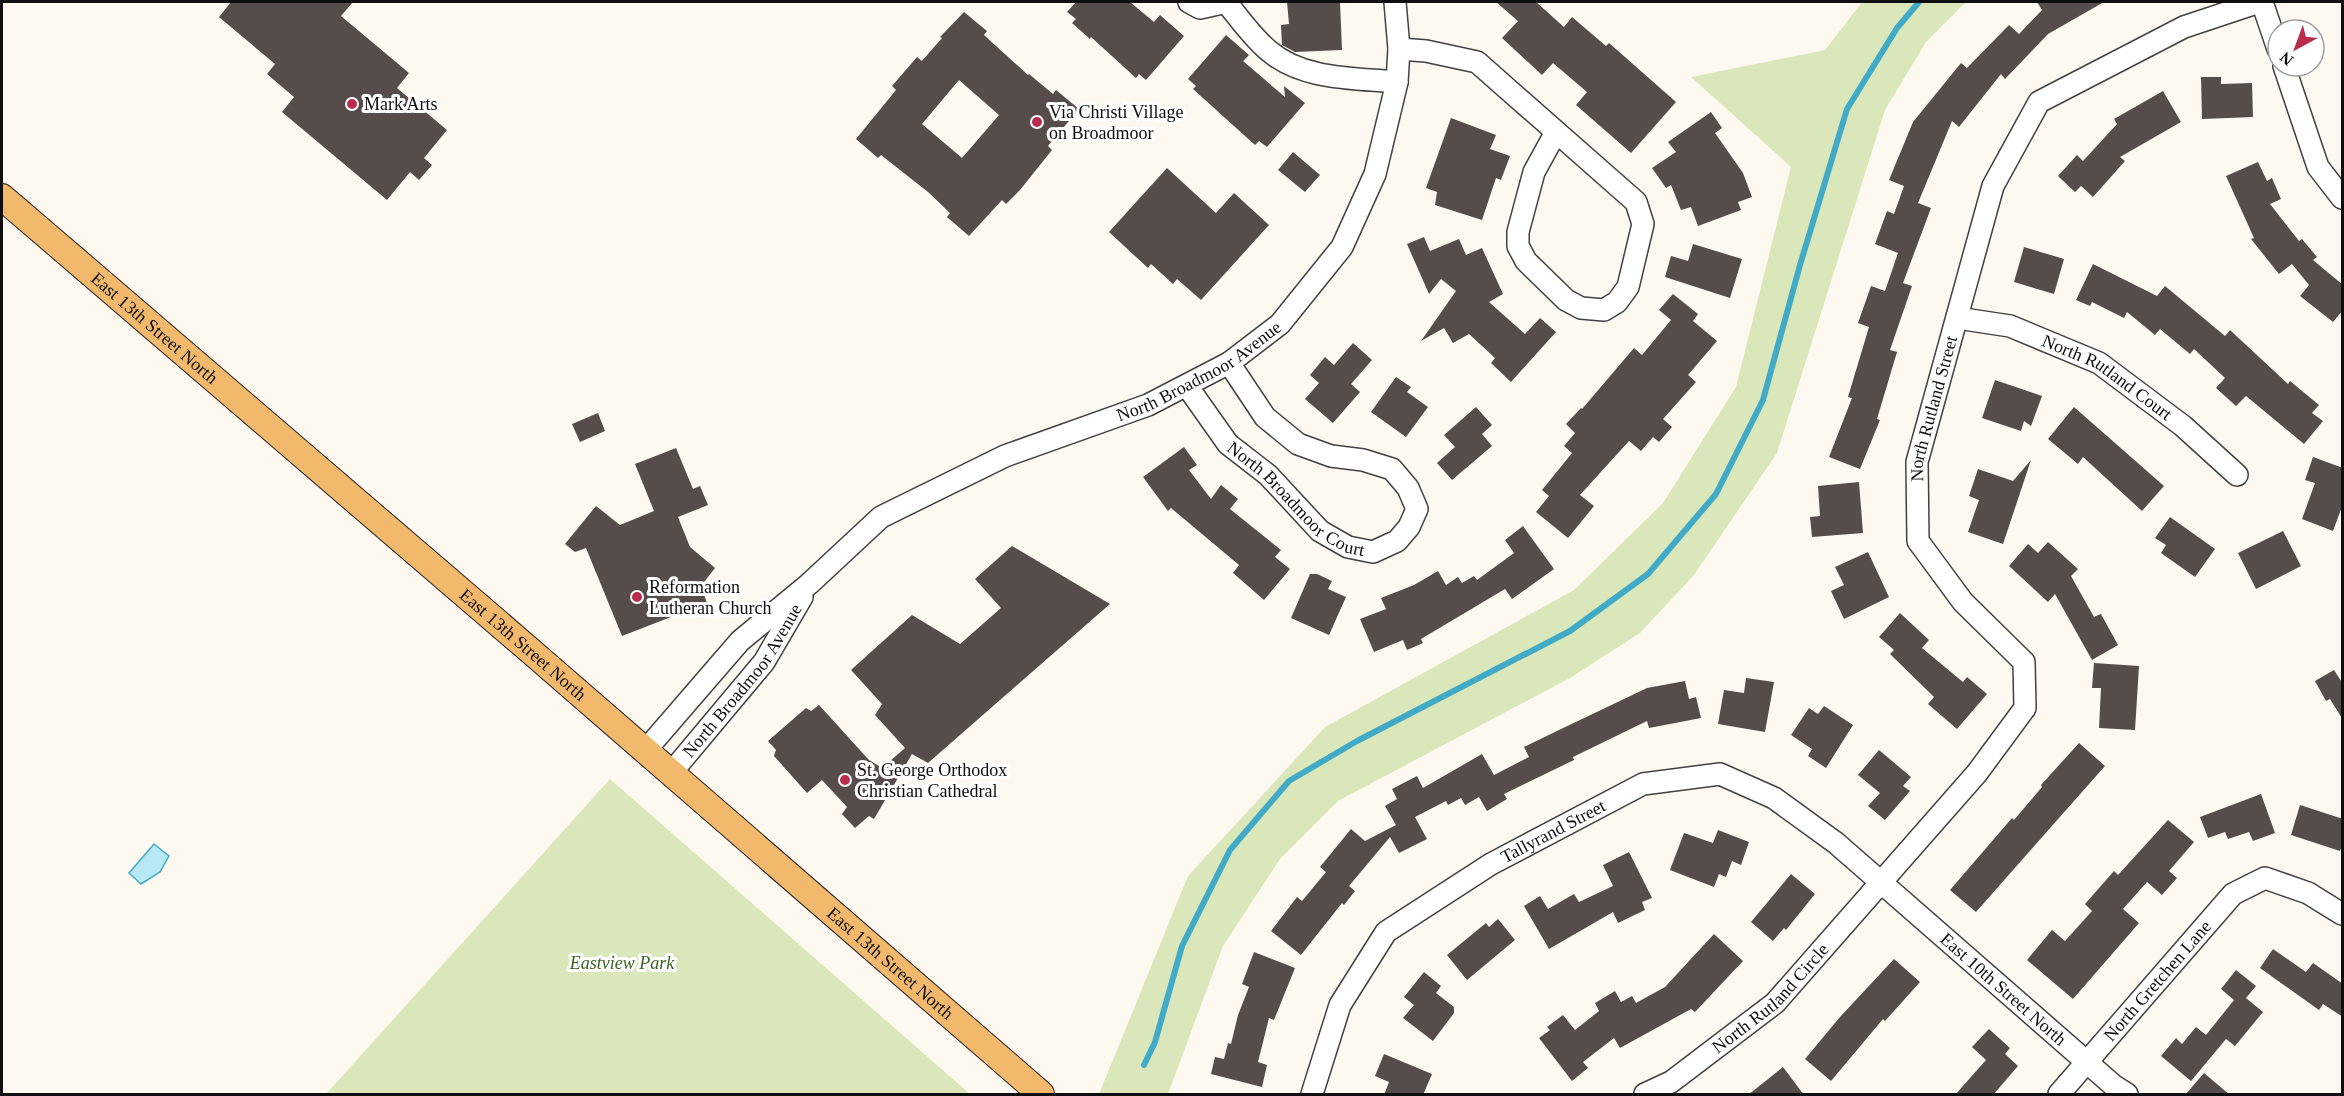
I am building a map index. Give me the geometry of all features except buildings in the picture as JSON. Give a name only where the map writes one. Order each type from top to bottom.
[{"type":"main road","name":"East 13th Street North","points":[[2,198],[671,773],[1041,1095]]},
{"type":"street","points":[[1189,2],[1200,8],[1227,2],[1256,39],[1286,64],[1322,75],[1396,82]]},
{"type":"street","name":"North Broadmoor Avenue","points":[[645,751],[740,641],[809,584],[881,517],[1005,456],[1148,405],[1229,363],[1280,324],[1342,247],[1375,174],[1396,82],[1399,49],[1395,2]]},
{"type":"street","points":[[2261,2],[2267,18]]},
{"type":"street","name":"North Rutland Street","points":[[1881,882],[1977,773],[2025,708],[2024,662],[1962,602],[1918,541],[1917,462],[1993,186],[2039,102],[2184,27],[2261,2]]},
{"type":"street","points":[[1399,49],[1426,51],[1477,62],[1636,202],[1643,224],[1628,287],[1617,302],[1604,310],[1581,308],[1566,300],[1526,261],[1518,246],[1518,232],[1534,172],[1556,132]]},
{"type":"street","points":[[2288,78],[2318,167],[2343,198]]},
{"type":"street","name":"North Rutland Court","points":[[1957,318],[2010,326],[2099,363],[2182,426],[2236,476]]},
{"type":"street","name":"North Broadmoor Court","points":[[1187,386],[1228,444],[1268,476],[1320,531],[1348,547],[1372,552],[1397,541],[1409,527],[1417,509],[1408,488],[1392,469],[1363,460],[1331,456],[1298,444],[1265,417],[1229,363]]},
{"type":"street","name":"North Broadmoor Avenue","points":[[671,773],[764,662],[809,584]]},
{"type":"street","name":"Tallyrand Street","points":[[1312,1095],[1340,1005],[1386,932],[1491,864],[1643,784],[1720,774],[1774,798],[1836,843],[1881,882]]},
{"type":"street","name":"North Gretchen Lane","points":[[2059,1095],[2234,894],[2265,878],[2307,893],[2343,914]]},
{"type":"street","name":"East 10th Street North","points":[[1881,882],[2127,1095]]},
{"type":"street","name":"North Rutland Circle","points":[[1645,1095],[1671,1082],[1775,1003],[1881,882]]},
{"type":"green space","points":[[1862,2],[1966,2],[1926,42],[1885,110],[1777,453],[1694,575],[1640,633],[1570,678],[1338,801],[1280,859],[1223,946],[1168,1094],[1099,1094],[1188,876],[1325,727],[1574,590],[1663,503],[1736,387],[1791,167],[1691,77],[1825,50]]},
{"type":"green space","name":"Eastview Park","points":[[610,779],[970,1094],[326,1094]]},
{"type":"water","points":[[154,844],[169,856],[160,872],[141,884],[129,873]]},
{"type":"waterway","points":[[1144,1065],[1155,1042],[1182,946],[1230,850],[1289,781],[1357,741],[1570,631],[1648,574],[1716,494],[1763,400],[1800,265],[1847,109],[1897,28],[1919,2]]},
{"type":"place","name":"Mark Arts","points":[[352,104]]},
{"type":"place","name":"Via Christi Village on Broadmoor","points":[[1037,122]]},
{"type":"place","name":"Reformation Lutheran Church","points":[[637,597]]},
{"type":"place","name":"St. George Orthodox Christian Cathedral","points":[[845,780]]}]
